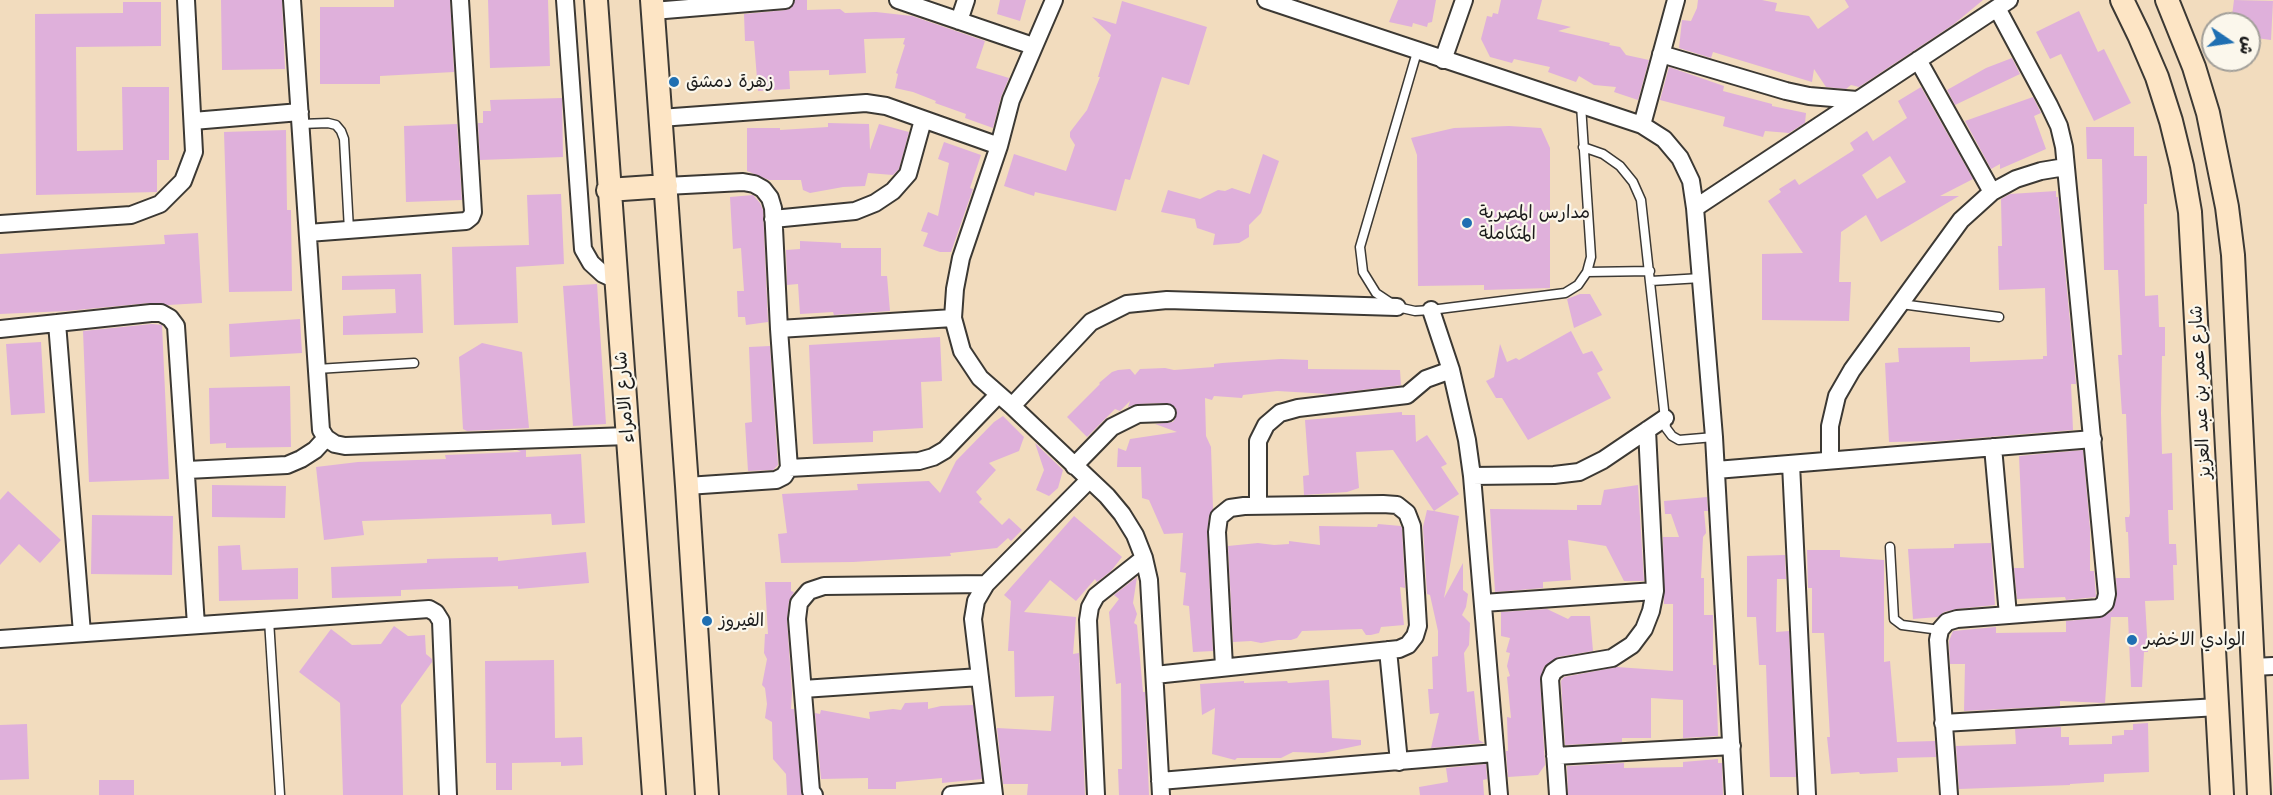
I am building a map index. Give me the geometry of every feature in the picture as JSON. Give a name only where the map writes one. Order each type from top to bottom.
[{"type":"street","points":[[0,224],[131,215],[160,204],[183,182],[194,152],[186,0]]},
{"type":"street","points":[[292,0],[321,430],[326,438],[334,444],[345,446],[628,436]]},
{"type":"street","points":[[308,233],[466,221],[471,217],[473,212],[460,0]]},
{"type":"street","points":[[565,0],[584,249],[591,263],[603,274],[616,280]]},
{"type":"street","name":"شارع الامراء","points":[[596,0],[608,190],[654,795]]},
{"type":"street","points":[[707,795],[652,6],[785,0]]},
{"type":"street","points":[[898,0],[1033,46]]},
{"type":"street","points":[[959,21],[966,0]]},
{"type":"street","points":[[1054,0],[1011,100],[999,146],[961,258],[955,289],[953,318],[962,351],[980,378],[1107,496],[1135,535],[1149,580],[1161,788],[1495,753]]},
{"type":"street","points":[[1266,0],[1642,125],[1664,139],[1680,158],[1691,181],[1701,278],[1714,437],[1734,795]]},
{"type":"street","points":[[1443,60],[1464,0]]},
{"type":"street","points":[[1642,125],[1676,0]]},
{"type":"street","name":"شارع عمر بن عبد العزيز","points":[[2122,0],[2157,77],[2182,166],[2190,212],[2222,785]]},
{"type":"street","points":[[2167,0],[2194,67],[2219,160],[2230,236],[2263,667],[2259,795]]},
{"type":"street","points":[[1695,208],[2003,4],[2059,126],[2064,147],[2107,594],[2105,603],[2099,608],[1957,618],[1947,622],[1940,630],[1938,640],[1948,795]]},
{"type":"street","points":[[1661,54],[1786,91],[1833,99],[1857,100]]},
{"type":"street","points":[[1918,60],[1992,192]]},
{"type":"street","points":[[660,118],[866,103],[886,106],[999,146]]},
{"type":"street","points":[[193,121],[300,118]]},
{"type":"street","points":[[773,219],[855,211],[875,203],[893,191],[908,174],[923,120]]},
{"type":"street","points":[[1830,460],[1830,426],[1838,396],[1852,370],[1961,220],[1992,192],[2016,179],[2041,171],[2065,167]]},
{"type":"street","points":[[608,190],[743,182],[763,189],[770,198],[789,468],[784,477],[776,480],[687,486]]},
{"type":"street","points":[[1012,406],[1091,322],[1127,304],[1167,300],[1397,307]]},
{"type":"street","points":[[2196,304],[2235,303]]},
{"type":"street","points":[[1431,310],[1451,370],[1464,422],[1472,476],[1499,795]]},
{"type":"street","points":[[0,329],[151,313],[161,313],[170,318],[176,326],[196,625]]},
{"type":"street","points":[[779,329],[953,318]]},
{"type":"street","points":[[57,323],[82,633]]},
{"type":"street","points":[[1258,506],[1258,441],[1266,424],[1280,413],[1298,408],[1407,395],[1426,379],[1451,370]]},
{"type":"street","points":[[789,468],[919,461],[933,457],[945,450],[998,395]]},
{"type":"street","points":[[1074,466],[1112,427],[1138,414],[1167,413]]},
{"type":"street","points":[[1472,476],[1554,475],[1579,472],[1603,460],[1665,418]]},
{"type":"street","points":[[1558,795],[1550,679],[1553,672],[1560,667],[1612,658],[1632,645],[1644,629],[1651,610],[1655,591],[1647,430]]},
{"type":"street","points":[[187,470],[286,465],[302,459],[326,438]]},
{"type":"street","points":[[1716,470],[2092,439]]},
{"type":"street","points":[[1993,447],[2008,615]]},
{"type":"street","points":[[1791,464],[1808,795]]},
{"type":"street","points":[[951,795],[994,793],[973,619],[976,601],[986,584],[1089,480]]},
{"type":"street","points":[[1155,675],[1398,649],[1408,645],[1415,636],[1418,626],[1412,526],[1407,513],[1397,505],[1230,508],[1219,518],[1216,532],[1224,667]]},
{"type":"street","points":[[1096,795],[1088,620],[1090,607],[1096,596],[1144,558]]},
{"type":"street","points":[[814,795],[811,791],[797,619],[799,603],[809,591],[824,586],[986,584]]},
{"type":"street","points":[[1483,603],[1655,591]]},
{"type":"street","points":[[0,639],[429,609],[436,613],[441,621],[448,795]]},
{"type":"street","points":[[1388,650],[1399,762]]},
{"type":"street","points":[[803,688],[980,677]]},
{"type":"street","points":[[1943,723],[2218,707]]},
{"type":"street","points":[[1555,756],[1732,746]]},
{"type":"street","points":[[2207,795],[2222,785]]},
{"type":"lane","points":[[1417,52],[1360,247],[1363,272],[1376,293],[1397,307],[1414,311],[1431,310],[1565,293],[1578,285],[1587,272],[1591,257],[1581,105]]},
{"type":"lane","points":[[300,118],[336,125],[341,131],[344,139],[349,230]]},
{"type":"lane","points":[[1584,147],[1603,154],[1620,166],[1633,182],[1641,200],[1666,428],[1672,436],[1679,440],[1714,437]]},
{"type":"lane","points":[[1587,272],[1650,271]]},
{"type":"lane","points":[[1651,281],[1701,278]]},
{"type":"lane","points":[[1900,304],[1999,317]]},
{"type":"lane","points":[[317,369],[414,363]]},
{"type":"lane","points":[[1890,547],[1894,619],[1902,626],[1940,630]]},
{"type":"lane","points":[[269,620],[280,795]]},
{"type":"building","points":[[221,0],[282,0],[285,69],[222,70]]},
{"type":"building","points":[[394,0],[450,0],[454,72],[380,76],[380,84],[320,84],[320,7],[394,7]]},
{"type":"building","points":[[488,0],[548,0],[550,66],[490,68]]},
{"type":"building","points":[[795,0],[807,0],[807,10],[840,9],[845,13],[876,12],[912,16],[985,41],[976,68],[1009,78],[1001,97],[993,128],[965,118],[966,114],[935,103],[936,101],[895,88],[898,74],[896,73],[905,38],[864,39],[866,73],[829,75],[829,70],[789,71],[790,89],[758,91],[754,41],[745,41],[744,14],[786,10],[791,8]]},
{"type":"building","points":[[1000,0],[1026,0],[1020,21],[997,14]]},
{"type":"building","points":[[1398,0],[1436,0],[1432,22],[1428,23],[1427,27],[1413,23],[1412,27],[1389,22]]},
{"type":"building","points":[[1501,0],[1542,0],[1537,19],[1571,27],[1558,31],[1610,43],[1609,45],[1620,47],[1626,55],[1649,60],[1638,100],[1614,92],[1616,87],[1594,85],[1579,76],[1576,82],[1548,72],[1550,67],[1514,59],[1512,63],[1490,57],[1481,39],[1487,16],[1492,17],[1493,13],[1498,14]]},
{"type":"building","points":[[1698,0],[1762,0],[1777,3],[1775,11],[1809,16],[1818,29],[1849,7],[1845,0],[1983,0],[1954,24],[1859,87],[1851,85],[1846,89],[1826,87],[1814,69],[1812,82],[1713,52],[1711,58],[1679,48],[1682,20],[1691,21]]},
{"type":"building","points":[[2234,0],[2273,1],[2271,40],[2261,39],[2261,12],[2232,12]]},
{"type":"building","points":[[1122,1],[1207,27],[1189,85],[1162,77],[1130,180],[1125,179],[1116,211],[1035,192],[1034,196],[1004,186],[1014,154],[1066,171],[1075,145],[1070,132],[1087,110],[1100,77],[1098,77],[1111,35],[1092,17],[1116,24]]},
{"type":"building","points":[[123,2],[161,2],[161,46],[76,47],[77,151],[123,150],[122,87],[169,87],[169,160],[157,160],[157,192],[36,195],[35,14],[123,13]]},
{"type":"building","points":[[2079,11],[2098,52],[2104,49],[2131,103],[2094,121],[2061,54],[2050,59],[2036,32]]},
{"type":"building","points":[[2012,58],[2020,74],[1955,105],[1947,90],[1986,68]]},
{"type":"building","points":[[1669,67],[1724,86],[1723,91],[1772,104],[1772,106],[1806,113],[1805,123],[1789,133],[1765,131],[1763,137],[1723,126],[1725,117],[1660,100]]},
{"type":"building","points":[[1921,87],[1973,179],[1940,196],[1959,196],[1881,242],[1866,215],[1841,232],[1839,282],[1851,282],[1849,321],[1762,320],[1762,254],[1803,253],[1768,201],[1781,192],[1779,189],[1795,179],[1799,185],[1854,150],[1850,143],[1867,131],[1873,141],[1907,118],[1898,101]],"holes":[[[1890,156],[1906,182],[1877,199],[1862,175]]]},
{"type":"building","points":[[2033,97],[2041,113],[2034,116],[2046,149],[2000,169],[2000,164],[1991,169],[1965,121]]},
{"type":"building","points":[[562,98],[563,157],[480,160],[478,123],[483,123],[483,111],[491,111],[490,100]]},
{"type":"building","points":[[828,123],[869,124],[870,150],[879,124],[909,132],[899,169],[893,175],[868,173],[865,186],[810,193],[803,190],[801,180],[769,180],[747,171],[747,128],[780,128],[780,130],[828,127]]},
{"type":"building","points":[[457,124],[462,200],[406,202],[404,126]]},
{"type":"building","points":[[1509,126],[1541,128],[1550,148],[1550,288],[1484,290],[1484,285],[1418,286],[1417,155],[1411,138],[1454,128]]},
{"type":"building","points":[[2086,127],[2134,127],[2134,156],[2147,156],[2147,204],[2144,204],[2145,296],[2158,295],[2159,327],[2165,327],[2165,356],[2162,356],[2162,454],[2172,453],[2173,510],[2168,510],[2169,544],[2176,544],[2177,565],[2173,565],[2174,600],[2145,601],[2148,652],[2144,652],[2142,687],[2131,687],[2128,617],[2111,617],[2105,703],[2060,701],[2060,706],[1964,711],[1965,664],[1950,664],[1949,641],[1953,631],[1996,627],[1996,633],[2066,632],[2066,621],[2100,618],[2112,611],[2117,596],[2116,578],[2130,578],[2125,517],[2129,517],[2130,513],[2126,414],[2122,414],[2118,355],[2122,355],[2118,270],[2104,270],[2102,159],[2087,159]]},
{"type":"building","points":[[286,130],[287,210],[291,210],[292,291],[229,292],[224,132]]},
{"type":"building","points":[[944,142],[981,155],[970,188],[973,189],[951,252],[940,252],[923,246],[928,233],[921,231],[928,212],[938,216],[949,163],[938,159]]},
{"type":"building","points":[[1263,154],[1279,161],[1261,213],[1249,225],[1249,237],[1239,243],[1213,245],[1215,234],[1197,228],[1195,219],[1161,212],[1168,190],[1200,199],[1218,190],[1225,191],[1232,188],[1250,194]]},
{"type":"building","points":[[2056,191],[2076,384],[2071,384],[2073,430],[1940,441],[1889,442],[1885,363],[1899,362],[1898,348],[1970,347],[1970,362],[2043,359],[2043,356],[2047,356],[2045,288],[1999,290],[1998,246],[2002,246],[2001,199],[2010,194]]},
{"type":"building","points":[[561,194],[564,264],[516,267],[518,323],[454,325],[452,247],[529,245],[527,195]]},
{"type":"building","points":[[753,195],[763,210],[768,322],[746,325],[745,317],[738,317],[737,291],[744,291],[741,248],[733,249],[730,197]]},
{"type":"building","points":[[198,233],[202,303],[168,305],[150,303],[66,311],[0,314],[0,254],[165,244],[164,235]]},
{"type":"building","points":[[800,241],[841,243],[841,248],[881,248],[881,276],[887,276],[890,311],[834,315],[833,312],[800,314],[798,284],[787,285],[786,250],[800,249]]},
{"type":"building","points":[[421,274],[423,333],[343,335],[343,316],[396,313],[395,289],[342,290],[342,276]]},
{"type":"building","points":[[597,284],[606,424],[573,426],[563,286]]},
{"type":"building","points":[[1580,294],[1590,294],[1602,315],[1574,328],[1567,299]]},
{"type":"building","points":[[300,319],[302,353],[230,357],[229,324]]},
{"type":"building","points":[[162,325],[169,479],[89,482],[83,331]]},
{"type":"building","points":[[1571,331],[1583,354],[1592,351],[1603,370],[1597,373],[1611,398],[1528,440],[1502,398],[1496,398],[1486,381],[1494,377],[1500,344],[1507,362],[1516,358],[1519,360]]},
{"type":"building","points":[[940,337],[942,381],[921,382],[923,428],[873,431],[873,442],[813,444],[809,345]]},
{"type":"building","points":[[41,342],[45,413],[11,415],[6,344]]},
{"type":"building","points":[[482,343],[522,352],[529,428],[467,431],[463,429],[459,357]]},
{"type":"building","points":[[770,346],[778,465],[773,470],[748,471],[745,423],[752,422],[749,347]]},
{"type":"building","points":[[1281,359],[1308,360],[1308,369],[1400,370],[1401,385],[1330,394],[1277,391],[1243,395],[1242,398],[1214,396],[1212,400],[1205,398],[1206,436],[1211,447],[1213,509],[1209,516],[1207,533],[1213,651],[1193,652],[1189,606],[1183,605],[1186,573],[1180,572],[1183,533],[1164,534],[1149,500],[1142,498],[1141,467],[1117,467],[1118,448],[1126,451],[1130,439],[1177,432],[1155,424],[1173,422],[1176,417],[1176,408],[1167,403],[1138,404],[1128,407],[1130,401],[1120,411],[1115,409],[1087,437],[1067,417],[1099,383],[1118,370],[1130,369],[1135,375],[1140,369],[1174,370],[1214,367],[1214,364],[1222,363]]},
{"type":"building","points":[[290,386],[291,447],[226,448],[226,443],[210,444],[209,388]]},
{"type":"building","points":[[1402,412],[1402,415],[1415,415],[1416,442],[1427,435],[1447,464],[1441,467],[1459,494],[1434,511],[1393,450],[1356,452],[1359,488],[1347,492],[1304,495],[1303,476],[1309,475],[1305,420]]},
{"type":"building","points":[[1003,416],[1024,437],[1019,451],[989,463],[996,470],[976,492],[982,499],[979,502],[1002,525],[1009,518],[1022,530],[1011,541],[1008,538],[997,548],[950,553],[951,556],[853,562],[781,563],[778,534],[787,533],[782,494],[858,490],[857,484],[929,481],[940,493],[956,461],[994,422]]},
{"type":"building","points":[[1035,443],[1063,470],[1058,488],[1049,496],[1036,490],[1044,470]]},
{"type":"building","points":[[517,450],[526,450],[526,457],[581,454],[585,523],[552,525],[551,514],[362,521],[364,535],[324,540],[316,467],[358,462],[446,459],[445,455],[521,452]]},
{"type":"building","points":[[2083,450],[2090,528],[2090,571],[2094,571],[2096,597],[2066,600],[2065,597],[2017,599],[2014,568],[2024,568],[2019,456]]},
{"type":"building","points":[[212,485],[286,486],[285,518],[212,517]]},
{"type":"building","points":[[1638,485],[1644,581],[1624,581],[1606,546],[1568,540],[1571,580],[1543,582],[1543,588],[1495,592],[1490,509],[1577,510],[1577,505],[1601,505],[1604,490]]},
{"type":"building","points":[[8,491],[61,540],[40,563],[19,544],[0,565],[0,500]]},
{"type":"building","points":[[1707,497],[1708,511],[1704,511],[1706,533],[1703,537],[1701,578],[1704,578],[1704,615],[1713,615],[1713,665],[1716,665],[1718,736],[1683,738],[1683,700],[1651,698],[1651,738],[1622,738],[1622,742],[1565,745],[1561,681],[1564,677],[1617,667],[1673,671],[1673,604],[1664,604],[1663,537],[1679,537],[1671,514],[1665,514],[1664,501]]},
{"type":"building","points":[[1427,510],[1459,516],[1444,598],[1463,563],[1463,590],[1468,594],[1462,615],[1470,623],[1469,645],[1464,653],[1467,692],[1474,691],[1479,740],[1484,743],[1431,748],[1439,713],[1430,714],[1428,689],[1433,689],[1432,657],[1438,656],[1438,631],[1430,595],[1427,594],[1423,527]]},
{"type":"building","points":[[92,515],[173,516],[172,575],[91,574]]},
{"type":"building","points":[[1074,516],[1122,557],[1111,571],[1097,582],[1095,579],[1076,601],[1050,580],[1024,612],[1076,617],[1073,654],[1079,653],[1085,795],[1027,795],[1028,784],[1003,784],[997,728],[1051,731],[1054,696],[1015,697],[1014,651],[1008,651],[1011,601],[1004,595]]},
{"type":"building","points":[[1378,524],[1401,526],[1402,528],[1405,588],[1400,587],[1404,625],[1381,627],[1379,633],[1371,635],[1366,635],[1362,629],[1302,631],[1297,638],[1291,640],[1261,643],[1233,642],[1228,546],[1258,543],[1289,544],[1289,541],[1320,545],[1319,526],[1377,527]]},
{"type":"building","points":[[1991,543],[1995,605],[1956,609],[1944,612],[1938,617],[1913,619],[1908,549],[1954,548],[1954,544]]},
{"type":"building","points":[[240,545],[242,570],[298,568],[298,599],[219,601],[218,546]]},
{"type":"building","points":[[1807,550],[1840,550],[1840,557],[1884,560],[1884,662],[1890,661],[1897,742],[1935,741],[1936,757],[1897,758],[1898,772],[1831,774],[1827,737],[1830,737],[1824,633],[1812,633],[1812,588],[1808,588]]},
{"type":"building","points":[[586,552],[589,583],[518,589],[518,586],[401,590],[401,596],[332,598],[331,567],[427,563],[427,559],[498,557],[498,561]]},
{"type":"building","points":[[1785,555],[1786,579],[1777,579],[1776,632],[1789,631],[1796,777],[1770,777],[1766,665],[1759,665],[1756,617],[1747,617],[1747,556]]},
{"type":"building","points":[[1137,577],[1133,603],[1137,614],[1134,623],[1137,625],[1143,692],[1145,692],[1149,795],[1119,795],[1118,769],[1122,769],[1121,683],[1116,684],[1109,612],[1119,599],[1114,595]]},
{"type":"building","points":[[765,582],[791,582],[791,591],[794,592],[789,601],[787,620],[791,709],[794,709],[802,795],[787,795],[786,774],[773,759],[772,722],[765,718],[767,704],[765,688],[762,685],[767,659],[764,653],[765,634],[768,634]]},
{"type":"building","points":[[1547,609],[1568,619],[1571,616],[1590,616],[1593,651],[1558,657],[1544,667],[1540,680],[1545,765],[1538,775],[1508,777],[1507,717],[1511,718],[1507,677],[1510,676],[1507,666],[1510,653],[1506,652],[1510,638],[1501,636],[1501,612]]},
{"type":"building","points":[[394,626],[408,636],[425,635],[426,654],[432,659],[401,705],[403,795],[343,795],[340,703],[299,672],[331,629],[352,645],[381,644]]},
{"type":"building","points":[[554,660],[555,738],[582,737],[583,765],[561,766],[561,762],[512,763],[512,790],[496,790],[496,763],[486,763],[485,661]]},
{"type":"building","points":[[1329,680],[1332,738],[1361,740],[1361,745],[1323,753],[1293,752],[1281,758],[1237,758],[1235,760],[1212,754],[1215,708],[1202,715],[1200,684]]},
{"type":"building","points":[[928,702],[928,709],[941,706],[973,705],[982,779],[942,783],[942,778],[896,782],[896,789],[868,789],[868,778],[821,779],[815,713],[820,714],[821,710],[870,719],[869,712],[901,710],[905,703]]},
{"type":"building","points":[[2148,723],[2149,772],[2104,774],[2104,782],[1959,789],[1956,746],[2016,744],[2015,729],[2061,727],[2061,737],[2069,737],[2069,745],[2112,744],[2112,736],[2124,735],[2124,730],[2133,730],[2133,724]]},
{"type":"building","points":[[27,724],[29,779],[0,780],[0,725]]},
{"type":"building","points":[[1718,759],[1718,763],[1722,763],[1723,795],[1568,795],[1567,766],[1624,763],[1624,768],[1683,767],[1683,762]]},
{"type":"building","points":[[1486,764],[1487,779],[1483,780],[1484,795],[1420,795],[1419,787],[1448,782],[1446,768]]},
{"type":"building","points":[[99,780],[134,780],[134,795],[99,795]]},
{"type":"place","name":"زهرة دمشق","points":[[674,82]]},
{"type":"place","name":"مدارس المصرية المتكاملة","points":[[1467,223]]},
{"type":"place","name":"الفيروز","points":[[707,621]]},
{"type":"place","name":"الوادي الاخضر","points":[[2132,640]]}]
